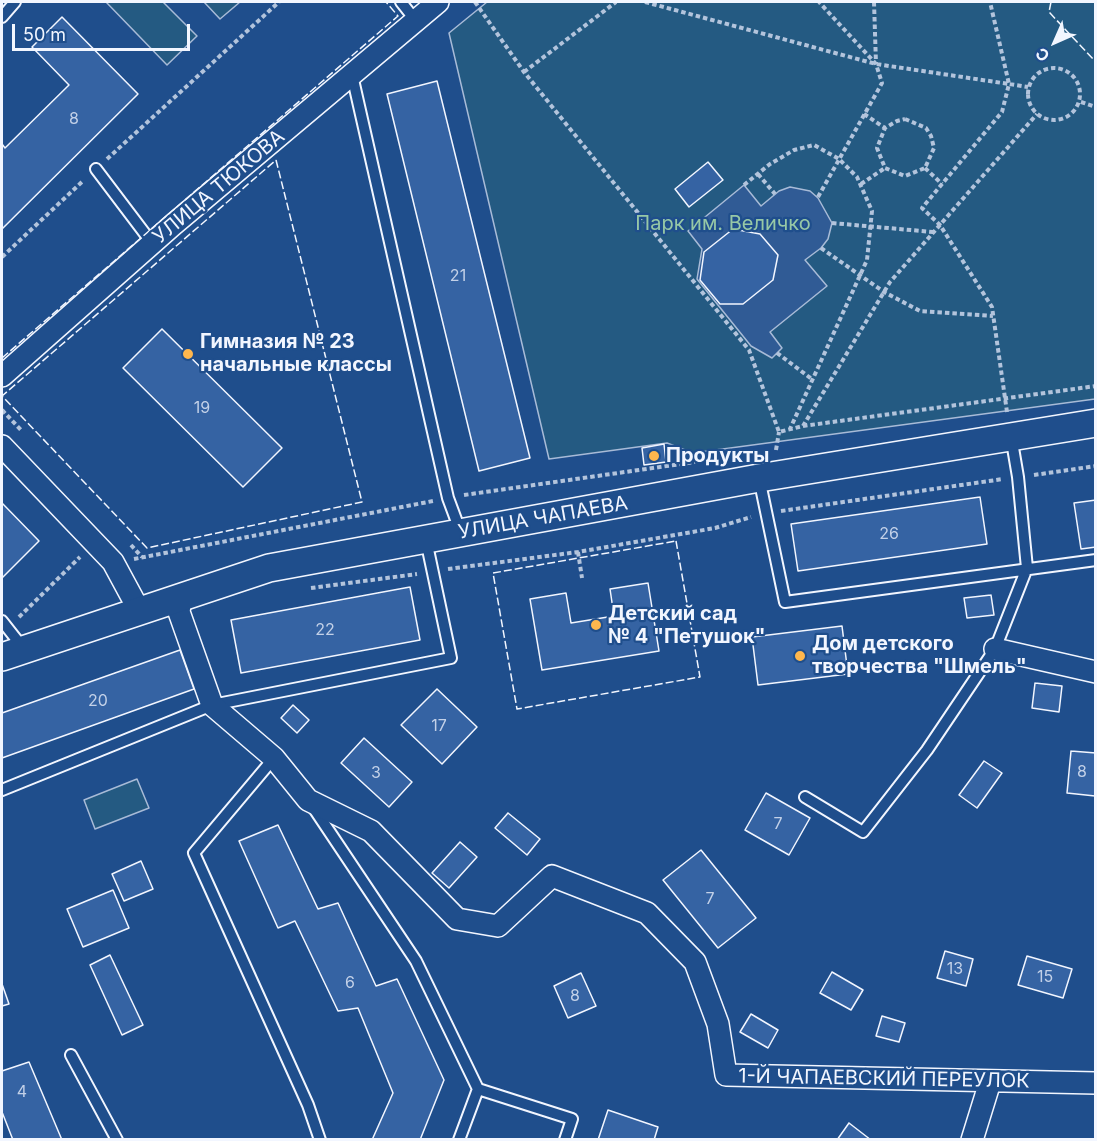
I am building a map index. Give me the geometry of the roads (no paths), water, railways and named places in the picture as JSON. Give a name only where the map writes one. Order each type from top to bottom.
[{"type":"street","name":"УЛИЦА ТЮКОВА","points":[[2,376],[152,243],[438,2]]},
{"type":"street","name":"УЛИЦА ЧАПАЕВА","points":[[13,653],[269,568],[759,478],[1095,423]]},
{"type":"street","points":[[2,446],[113,562],[140,612]]},
{"type":"street","name":"1-Й ЧАПАЕВСКИЙ ПЕРЕУЛОК","points":[[181,597],[179,612],[212,705],[274,758],[308,800],[371,831],[457,919],[498,926],[552,876],[647,913],[695,962],[718,1024],[726,1075],[1095,1083]]},
{"type":"street","points":[[995,649],[1095,672]]},
{"type":"street","points":[[972,1140],[990,1082]]},
{"type":"lane","points":[[2,17],[15,2]]},
{"type":"lane","points":[[401,2],[416,21]]},
{"type":"lane","points":[[352,75],[448,498],[461,533]]},
{"type":"lane","points":[[96,169],[152,243]]},
{"type":"lane","points":[[805,796],[863,832],[927,750],[995,649],[1028,568],[1011,436]]},
{"type":"lane","points":[[759,478],[785,602],[1095,560]]},
{"type":"lane","points":[[2,789],[212,705],[451,658],[426,539]]},
{"type":"lane","points":[[5,625],[13,653]]},
{"type":"lane","points":[[274,758],[194,853],[308,1104],[320,1140]]},
{"type":"lane","points":[[308,800],[416,961],[478,1089],[459,1140]]},
{"type":"lane","points":[[71,1055],[117,1140]]},
{"type":"lane","points":[[478,1089],[572,1119],[565,1140]]},
{"type":"place","name":"Гимназия № 23 начальные классы","points":[[188,354]]},
{"type":"place","name":"Продукты","points":[[654,456]]},
{"type":"place","name":"Детский сад № 4 \"Петушок\"","points":[[596,625]]},
{"type":"place","name":"Дом детского творчества \"Шмель\"","points":[[800,656]]},
{"type":"park label","name":"Парк им. Величко","points":[[723,224]]}]
